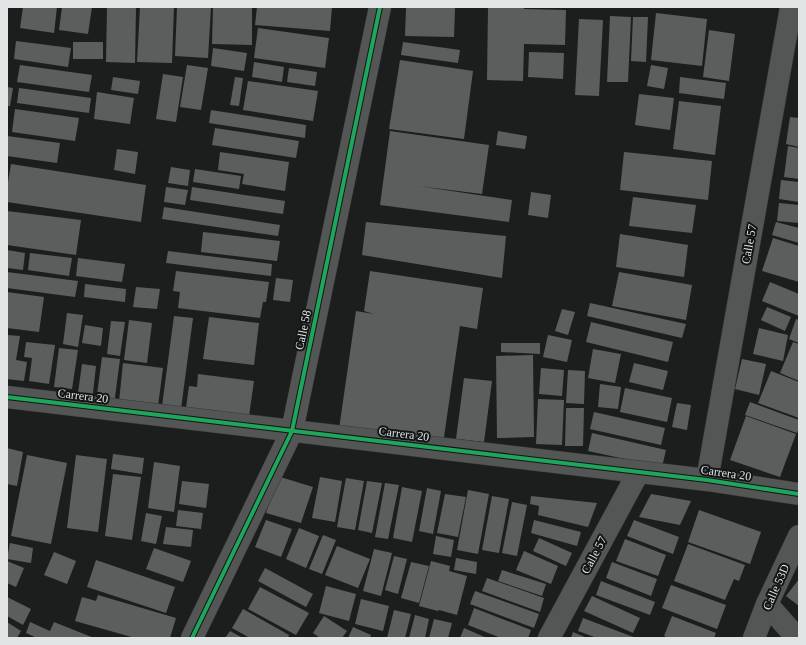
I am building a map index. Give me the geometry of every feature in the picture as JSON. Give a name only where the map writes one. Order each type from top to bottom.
[{"type":"street","name":"Calle 58","points":[[192,638],[292,431],[380,7]]},
{"type":"street","name":"Calle 57","points":[[707,480],[792,7]]},
{"type":"street","name":"Carrera 20","points":[[7,397],[707,480],[799,494]]},
{"type":"street","name":"Calle 57","points":[[549,638],[638,473]]},
{"type":"street","name":"Calle 53D","points":[[754,638],[799,536]]},
{"type":"street","points":[[768,604],[797,638]]},
{"type":"building","points":[[23,7],[57,7],[54,33],[20,28]]},
{"type":"building","points":[[62,7],[92,7],[88,34],[59,30]]},
{"type":"building","points":[[107,7],[136,7],[135,63],[106,62]]},
{"type":"building","points":[[140,7],[174,7],[172,63],[137,62]]},
{"type":"building","points":[[177,7],[211,7],[208,58],[175,56]]},
{"type":"building","points":[[213,7],[252,7],[252,45],[212,44]]},
{"type":"building","points":[[257,7],[332,7],[330,31],[255,25]]},
{"type":"building","points":[[488,7],[524,7],[524,9],[566,10],[565,45],[524,44],[523,81],[487,80]]},
{"type":"building","points":[[406,8],[455,8],[454,37],[405,36]]},
{"type":"building","points":[[656,13],[707,19],[702,66],[651,60]]},
{"type":"building","points":[[610,16],[631,17],[628,82],[607,82]]},
{"type":"building","points":[[633,17],[648,17],[646,62],[631,61]]},
{"type":"building","points":[[579,19],[603,20],[599,96],[575,95]]},
{"type":"building","points":[[258,28],[329,38],[325,68],[254,58]]},
{"type":"building","points":[[709,30],[735,34],[729,81],[703,77]]},
{"type":"building","points":[[16,41],[71,48],[68,67],[14,59]]},
{"type":"building","points":[[73,42],[103,42],[103,59],[73,59]]},
{"type":"building","points":[[403,42],[460,50],[458,63],[401,55]]},
{"type":"building","points":[[213,48],[247,53],[244,71],[211,66]]},
{"type":"building","points":[[529,52],[564,53],[563,79],[528,77]]},
{"type":"building","points":[[400,60],[473,71],[464,139],[389,129]]},
{"type":"building","points":[[254,62],[284,67],[282,82],[252,77]]},
{"type":"building","points":[[20,65],[92,75],[89,92],[17,82]]},
{"type":"building","points":[[187,65],[208,68],[201,110],[180,107]]},
{"type":"building","points":[[651,65],[668,68],[664,89],[647,86]]},
{"type":"building","points":[[289,68],[317,72],[315,86],[287,82]]},
{"type":"building","points":[[163,74],[183,77],[176,122],[156,119]]},
{"type":"building","points":[[113,77],[140,81],[138,94],[111,90]]},
{"type":"building","points":[[235,77],[243,78],[239,106],[230,105]]},
{"type":"building","points":[[680,77],[726,83],[724,99],[679,93]]},
{"type":"building","points":[[248,81],[318,91],[313,121],[243,110]]},
{"type":"building","points":[[7,87],[13,88],[10,106],[7,106]]},
{"type":"building","points":[[19,88],[91,98],[89,113],[17,103]]},
{"type":"building","points":[[97,92],[134,98],[130,124],[94,119]]},
{"type":"building","points":[[639,94],[674,98],[670,130],[635,125]]},
{"type":"building","points":[[679,101],[721,106],[715,155],[673,149]]},
{"type":"building","points":[[15,109],[79,118],[75,141],[12,132]]},
{"type":"building","points":[[211,110],[306,125],[305,138],[209,123]]},
{"type":"building","points":[[790,117],[799,118],[799,147],[786,144]]},
{"type":"building","points":[[215,128],[299,141],[296,158],[212,145]]},
{"type":"building","points":[[390,131],[489,145],[482,194],[418,186],[512,200],[509,222],[380,205]]},
{"type":"building","points":[[498,131],[527,136],[525,149],[496,145]]},
{"type":"building","points":[[7,136],[60,143],[57,163],[7,156]]},
{"type":"building","points":[[788,146],[799,148],[799,179],[784,177]]},
{"type":"building","points":[[117,149],[138,152],[135,174],[114,170]]},
{"type":"building","points":[[220,152],[289,162],[285,191],[242,184],[244,174],[218,170]]},
{"type":"building","points":[[624,152],[712,161],[708,200],[620,190]]},
{"type":"building","points":[[11,164],[146,185],[141,222],[7,202],[7,188]]},
{"type":"building","points":[[171,167],[190,170],[188,186],[168,183]]},
{"type":"building","points":[[195,169],[241,176],[239,189],[193,182]]},
{"type":"building","points":[[781,180],[799,182],[799,202],[779,199]]},
{"type":"building","points":[[166,187],[188,190],[185,205],[164,202]]},
{"type":"building","points":[[192,187],[285,201],[283,214],[190,200]]},
{"type":"building","points":[[531,192],[551,195],[548,218],[528,215]]},
{"type":"building","points":[[633,197],[696,205],[692,233],[629,226]]},
{"type":"building","points":[[779,203],[799,205],[799,223],[777,221]]},
{"type":"building","points":[[164,207],[280,225],[278,236],[162,219]]},
{"type":"building","points":[[7,211],[81,220],[76,255],[7,245]]},
{"type":"building","points":[[366,222],[506,236],[502,278],[362,255]]},
{"type":"building","points":[[776,222],[799,228],[799,243],[772,235]]},
{"type":"building","points":[[203,232],[280,241],[277,261],[201,252]]},
{"type":"building","points":[[620,234],[688,245],[684,277],[616,267]]},
{"type":"building","points":[[773,238],[799,246],[799,282],[762,271]]},
{"type":"building","points":[[7,250],[25,253],[23,270],[7,268]]},
{"type":"building","points":[[168,251],[272,264],[271,276],[166,263]]},
{"type":"building","points":[[30,253],[72,258],[69,276],[28,270]]},
{"type":"building","points":[[78,258],[125,264],[122,282],[76,276]]},
{"type":"building","points":[[176,271],[269,282],[266,302],[263,302],[260,318],[178,308],[180,292],[173,291]]},
{"type":"building","points":[[370,271],[483,288],[477,329],[460,326],[443,444],[339,429],[356,311],[374,314],[364,311]]},
{"type":"building","points":[[7,272],[78,281],[75,297],[7,288]]},
{"type":"building","points":[[619,272],[692,285],[686,320],[612,306]]},
{"type":"building","points":[[276,278],[293,280],[290,302],[273,300]]},
{"type":"building","points":[[770,282],[799,294],[799,316],[762,301]]},
{"type":"building","points":[[85,284],[126,289],[125,302],[84,297]]},
{"type":"building","points":[[136,287],[160,289],[157,309],[133,307]]},
{"type":"building","points":[[7,292],[44,297],[39,332],[7,328]]},
{"type":"building","points":[[590,303],[686,324],[682,338],[587,316]]},
{"type":"building","points":[[767,307],[791,317],[785,331],[761,320]]},
{"type":"building","points":[[562,309],[575,312],[568,335],[555,331]]},
{"type":"building","points":[[67,313],[83,315],[78,347],[63,344]]},
{"type":"building","points":[[174,316],[193,318],[181,409],[162,406]]},
{"type":"building","points":[[209,317],[259,323],[254,365],[203,359]]},
{"type":"building","points":[[796,319],[799,320],[799,343],[789,339]]},
{"type":"building","points":[[129,320],[152,323],[147,363],[124,360]]},
{"type":"building","points":[[111,321],[125,322],[120,356],[107,354]]},
{"type":"building","points":[[591,322],[673,342],[668,362],[586,342]]},
{"type":"building","points":[[85,325],[103,328],[101,346],[82,343]]},
{"type":"building","points":[[759,328],[788,335],[783,361],[753,354]]},
{"type":"building","points":[[7,335],[20,336],[16,360],[27,362],[24,381],[7,379]]},
{"type":"building","points":[[548,335],[572,340],[567,362],[543,357]]},
{"type":"building","points":[[26,342],[55,345],[49,384],[29,381],[32,358],[24,357]]},
{"type":"building","points":[[793,342],[799,344],[799,381],[780,373]]},
{"type":"building","points":[[501,343],[540,343],[540,354],[501,352]]},
{"type":"building","points":[[59,348],[78,350],[72,389],[54,387]]},
{"type":"building","points":[[593,349],[621,354],[615,383],[588,378]]},
{"type":"building","points":[[533,355],[534,437],[497,438],[496,356]]},
{"type":"building","points":[[102,357],[120,359],[114,405],[96,402]]},
{"type":"building","points":[[742,359],[766,364],[759,395],[735,389]]},
{"type":"building","points":[[123,363],[163,368],[158,406],[119,402]]},
{"type":"building","points":[[634,363],[668,371],[663,390],[629,382]]},
{"type":"building","points":[[82,364],[96,366],[92,402],[77,400]]},
{"type":"building","points":[[541,368],[564,370],[562,396],[539,394]]},
{"type":"building","points":[[568,370],[585,371],[584,404],[566,403]]},
{"type":"building","points":[[771,371],[799,382],[799,418],[758,403]]},
{"type":"building","points":[[198,374],[254,381],[249,416],[186,408],[189,386],[197,387]]},
{"type":"building","points":[[464,378],[492,381],[484,442],[456,439]]},
{"type":"building","points":[[600,384],[621,387],[618,409],[598,407]]},
{"type":"building","points":[[625,388],[672,398],[667,422],[620,412]]},
{"type":"building","points":[[538,399],[564,400],[562,445],[536,444]]},
{"type":"building","points":[[750,402],[799,420],[799,428],[797,433],[745,415]]},
{"type":"building","points":[[677,403],[691,405],[687,430],[672,427]]},
{"type":"building","points":[[566,408],[584,408],[583,446],[565,446]]},
{"type":"building","points":[[594,412],[665,428],[661,445],[590,429]]},
{"type":"building","points":[[746,416],[796,434],[780,477],[730,460]]},
{"type":"building","points":[[592,433],[666,450],[662,467],[588,451]]},
{"type":"building","points":[[7,448],[23,452],[17,486],[7,484]]},
{"type":"building","points":[[113,454],[144,458],[142,474],[111,469]]},
{"type":"building","points":[[27,455],[67,463],[51,544],[11,536]]},
{"type":"building","points":[[76,455],[107,459],[98,532],[67,528]]},
{"type":"building","points":[[154,462],[180,466],[174,512],[148,508]]},
{"type":"building","points":[[113,474],[141,477],[132,540],[105,536]]},
{"type":"building","points":[[277,476],[313,487],[301,523],[266,513]]},
{"type":"building","points":[[320,477],[342,481],[335,522],[312,518]]},
{"type":"building","points":[[346,478],[364,481],[355,530],[337,527]]},
{"type":"building","points":[[182,481],[209,484],[206,508],[179,504]]},
{"type":"building","points":[[367,481],[382,483],[372,533],[358,530]]},
{"type":"building","points":[[385,483],[399,485],[388,539],[375,537]]},
{"type":"building","points":[[402,487],[422,491],[412,542],[393,538]]},
{"type":"building","points":[[427,488],[441,491],[433,534],[419,531]]},
{"type":"building","points":[[468,490],[489,494],[478,554],[457,550]]},
{"type":"building","points":[[445,494],[466,497],[458,537],[437,533]]},
{"type":"building","points":[[651,494],[691,501],[680,525],[639,517]]},
{"type":"building","points":[[492,496],[509,499],[499,553],[482,550]]},
{"type":"building","points":[[531,496],[597,503],[588,527],[538,515],[539,506],[530,504]]},
{"type":"building","points":[[512,502],[527,505],[517,556],[502,553]]},
{"type":"building","points":[[178,510],[203,513],[201,529],[176,526]]},
{"type":"building","points":[[699,510],[761,532],[750,564],[688,542]]},
{"type":"building","points":[[146,513],[162,516],[156,544],[141,541]]},
{"type":"building","points":[[266,520],[292,529],[281,557],[255,547]]},
{"type":"building","points":[[534,520],[581,532],[577,546],[531,533]]},
{"type":"building","points":[[634,520],[679,537],[673,554],[627,536]]},
{"type":"building","points":[[166,527],[193,530],[191,547],[163,544]]},
{"type":"building","points":[[299,528],[319,536],[306,568],[286,559]]},
{"type":"building","points":[[323,535],[336,540],[322,574],[309,569]]},
{"type":"building","points":[[436,536],[454,540],[451,557],[433,554]]},
{"type":"building","points":[[539,538],[572,553],[566,566],[533,551]]},
{"type":"building","points":[[625,539],[666,555],[658,576],[616,561]]},
{"type":"building","points":[[10,543],[33,548],[31,563],[7,559]]},
{"type":"building","points":[[688,544],[745,565],[739,581],[734,579],[725,600],[674,581]]},
{"type":"building","points":[[337,546],[370,559],[358,588],[325,575]]},
{"type":"building","points":[[154,548],[191,561],[183,582],[146,569]]},
{"type":"building","points":[[374,549],[392,553],[381,596],[363,591]]},
{"type":"building","points":[[524,551],[558,566],[551,584],[516,570]]},
{"type":"building","points":[[54,552],[76,561],[67,584],[44,575]]},
{"type":"building","points":[[394,556],[407,559],[398,594],[385,590]]},
{"type":"building","points":[[456,558],[477,562],[476,574],[454,570]]},
{"type":"building","points":[[96,560],[175,587],[166,613],[87,587]]},
{"type":"building","points":[[7,561],[24,568],[16,587],[7,583]]},
{"type":"building","points":[[431,561],[450,566],[449,571],[467,576],[457,615],[419,606]]},
{"type":"building","points":[[411,562],[429,566],[419,603],[401,598]]},
{"type":"building","points":[[612,562],[657,579],[651,596],[606,578]]},
{"type":"building","points":[[265,568],[313,594],[306,607],[258,581]]},
{"type":"building","points":[[502,570],[546,584],[542,596],[498,581]]},
{"type":"building","points":[[487,578],[544,598],[540,612],[482,591]]},
{"type":"building","points":[[799,579],[799,606],[786,596]]},
{"type":"building","points":[[601,581],[655,602],[650,615],[596,595]]},
{"type":"building","points":[[671,585],[726,605],[717,629],[662,608]]},
{"type":"building","points":[[326,586],[356,594],[349,621],[319,613]]},
{"type":"building","points":[[260,587],[309,613],[296,635],[248,609]]},
{"type":"building","points":[[475,591],[539,614],[534,628],[470,604]]},
{"type":"building","points":[[98,595],[176,618],[170,638],[135,638],[75,621],[82,597],[96,601]]},
{"type":"building","points":[[592,596],[640,618],[633,633],[584,611]]},
{"type":"building","points":[[7,597],[31,609],[23,625],[7,616]]},
{"type":"building","points":[[361,599],[389,606],[383,631],[355,624]]},
{"type":"building","points":[[474,608],[531,630],[528,638],[501,638],[468,625]]},
{"type":"building","points":[[243,609],[289,635],[288,638],[250,638],[232,628]]},
{"type":"building","points":[[394,610],[411,614],[405,638],[387,638]]},
{"type":"building","points":[[415,615],[429,619],[425,638],[409,638]]},
{"type":"building","points":[[324,616],[347,631],[342,638],[320,638],[313,633]]},
{"type":"building","points":[[672,616],[716,633],[714,638],[669,638],[664,636]]},
{"type":"building","points":[[583,618],[636,638],[597,638],[578,631]]},
{"type":"building","points":[[434,619],[452,623],[448,638],[429,638]]},
{"type":"building","points":[[7,622],[21,631],[17,638],[7,638]]},
{"type":"building","points":[[30,622],[50,631],[54,622],[94,638],[37,638],[26,633]]},
{"type":"building","points":[[353,627],[371,635],[370,638],[348,638]]},
{"type":"building","points":[[464,628],[487,638],[460,638]]},
{"type":"building","points":[[230,631],[243,638],[225,638]]},
{"type":"building","points":[[573,632],[587,638],[571,638]]},
{"type":"cycle path","points":[[192,638],[292,431],[380,7]]},
{"type":"cycle path","points":[[7,397],[707,480],[799,494]]}]
